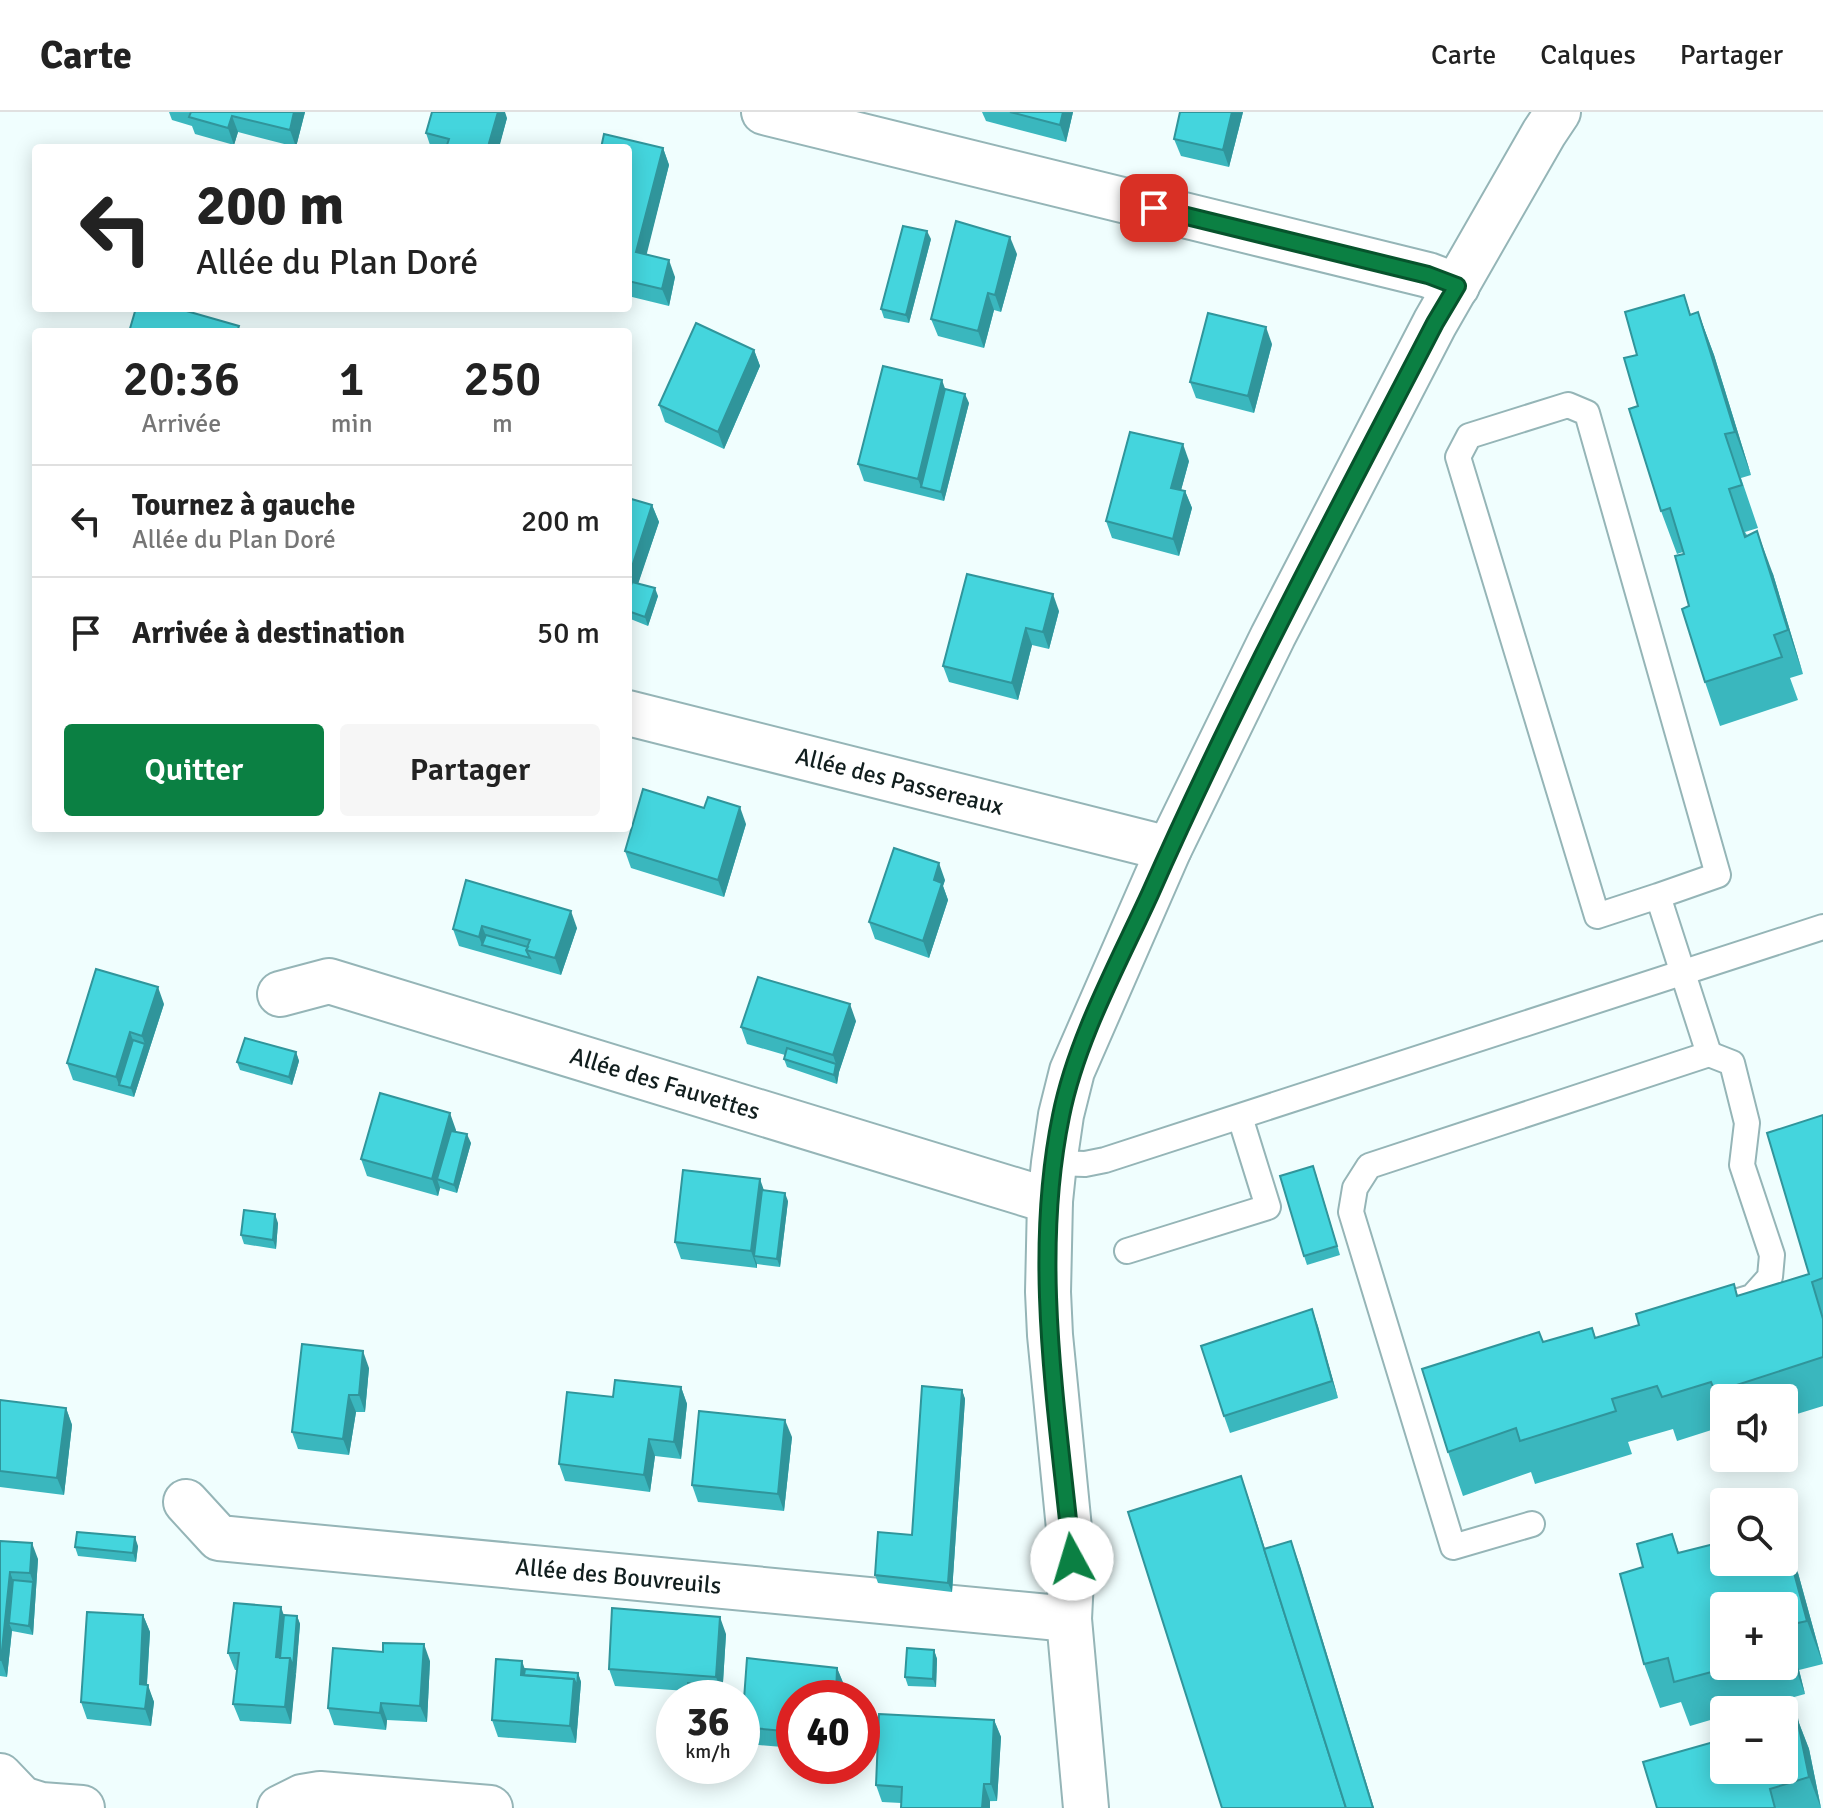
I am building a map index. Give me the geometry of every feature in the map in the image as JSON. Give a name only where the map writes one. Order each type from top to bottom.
[{"type":"street","points":[[764,112],[916,130],[1428,275],[1457,286]]},
{"type":"street","points":[[1086,1808],[1069,1619],[1072,1559],[1048,1292],[1052,1182],[1061,1115],[1072,1071],[1169,849],[1287,608],[1435,323],[1558,112]]},
{"type":"street","name":"Allée des Passereaux","points":[[632,714],[1169,849]]},
{"type":"street","name":"Allée des Fauvettes","points":[[280,994],[329,981],[1052,1182]]},
{"type":"street","name":"Allée des Bouvreuils","points":[[186,1502],[219,1538],[1069,1619]]},
{"type":"street","points":[[0,1776],[22,1799],[41,1805],[82,1808]]},
{"type":"street","points":[[280,1808],[302,1797],[320,1794],[490,1808]]},
{"type":"lane","points":[[1568,405],[1587,413],[1718,875],[1658,896],[1597,916],[1458,457],[1469,436],[1568,405]]},
{"type":"lane","points":[[1658,896],[1709,1054]]},
{"type":"lane","points":[[1052,1182],[1085,1164],[1240,1117],[1823,927]]},
{"type":"lane","points":[[1532,1524],[1453,1547],[1417,1402],[1351,1212],[1355,1188],[1369,1166],[1709,1054],[1732,1063],[1747,1123],[1742,1165],[1772,1255],[1770,1277],[1752,1297],[1707,1311]]},
{"type":"lane","points":[[1127,1251],[1268,1207],[1240,1117]]},
{"type":"building","points":[[191,112],[294,112],[290,130],[232,116],[228,128],[189,117]]},
{"type":"building","points":[[432,112],[498,112],[489,143],[492,144],[447,144],[449,139],[426,133]]},
{"type":"building","points":[[1010,112],[1063,112],[1060,125]]},
{"type":"building","points":[[1180,112],[1232,112],[1223,150],[1174,139]]},
{"type":"building","points":[[604,134],[663,148],[636,252],[669,260],[662,289],[632,282],[632,144],[602,144]]},
{"type":"building","points":[[956,221],[1010,237],[995,295],[988,293],[978,331],[931,319]]},
{"type":"building","points":[[903,226],[927,231],[906,315],[881,309]]},
{"type":"building","points":[[1684,295],[1690,315],[1698,312],[1735,432],[1725,434],[1742,485],[1729,489],[1745,537],[1757,531],[1788,630],[1774,635],[1782,657],[1705,682],[1682,609],[1689,606],[1675,556],[1684,554],[1670,508],[1661,511],[1629,409],[1638,406],[1624,358],[1637,355],[1625,312]]},
{"type":"building","points":[[135,312],[190,312],[239,326],[238,328],[130,328]]},
{"type":"building","points":[[1208,313],[1266,327],[1248,396],[1190,382]]},
{"type":"building","points":[[696,323],[754,350],[718,432],[659,405]]},
{"type":"building","points":[[883,366],[942,380],[918,479],[858,464]]},
{"type":"building","points":[[945,389],[965,394],[941,492],[921,487]]},
{"type":"building","points":[[1130,432],[1183,444],[1171,488],[1185,491],[1173,539],[1106,521]]},
{"type":"building","points":[[632,499],[652,505],[632,567]]},
{"type":"building","points":[[967,574],[1053,594],[1043,632],[1026,628],[1012,683],[943,666]]},
{"type":"building","points":[[632,582],[655,588],[645,617],[632,612]]},
{"type":"building","points":[[643,789],[704,808],[708,797],[740,807],[718,880],[625,851]]},
{"type":"building","points":[[894,848],[939,863],[934,880],[942,883],[923,941],[869,922]]},
{"type":"building","points":[[466,880],[571,911],[555,958],[526,950],[530,940],[482,926],[479,937],[453,929]]},
{"type":"building","points":[[486,935],[528,947],[526,950],[530,958],[482,945]]},
{"type":"building","points":[[96,969],[158,987],[142,1036],[130,1032],[116,1077],[67,1063]]},
{"type":"building","points":[[758,977],[850,1004],[833,1055],[741,1027]]},
{"type":"building","points":[[245,1038],[296,1052],[289,1077],[237,1062]]},
{"type":"building","points":[[133,1040],[145,1044],[131,1088],[119,1085]]},
{"type":"building","points":[[787,1048],[836,1064],[834,1075],[784,1059]]},
{"type":"building","points":[[380,1093],[450,1113],[432,1179],[361,1159]]},
{"type":"building","points":[[1823,1115],[1823,1278],[1812,1282],[1823,1319],[1823,1357],[1740,1384],[1711,1382],[1662,1397],[1657,1386],[1612,1399],[1616,1411],[1520,1441],[1516,1428],[1448,1452],[1422,1369],[1539,1332],[1543,1342],[1592,1328],[1595,1338],[1639,1325],[1636,1314],[1734,1284],[1737,1296],[1809,1274],[1767,1133]]},
{"type":"building","points":[[451,1131],[467,1134],[454,1185],[437,1179]]},
{"type":"building","points":[[1313,1166],[1337,1246],[1304,1256],[1280,1176]]},
{"type":"building","points":[[683,1170],[760,1179],[751,1251],[675,1242]]},
{"type":"building","points":[[762,1190],[785,1193],[777,1259],[754,1256]]},
{"type":"building","points":[[244,1210],[275,1214],[273,1240],[241,1235]]},
{"type":"building","points":[[1312,1309],[1332,1381],[1224,1416],[1201,1346]]},
{"type":"building","points":[[302,1344],[363,1351],[359,1395],[349,1395],[343,1439],[292,1432]]},
{"type":"building","points":[[615,1380],[681,1387],[674,1442],[649,1439],[644,1475],[559,1464],[567,1392],[613,1397]]},
{"type":"building","points":[[922,1386],[962,1390],[948,1583],[875,1575],[878,1532],[912,1535]]},
{"type":"building","points":[[0,1400],[66,1408],[57,1478],[0,1471]]},
{"type":"building","points":[[699,1411],[785,1420],[778,1494],[692,1485]]},
{"type":"building","points":[[1241,1476],[1346,1808],[1222,1808],[1128,1512]]},
{"type":"building","points":[[77,1532],[135,1537],[133,1553],[75,1547]]},
{"type":"building","points":[[1672,1534],[1678,1553],[1710,1545],[1710,1576],[1795,1576],[1807,1621],[1798,1623],[1798,1592],[1710,1592],[1710,1672],[1674,1682],[1668,1658],[1644,1664],[1620,1574],[1643,1567],[1637,1544]]},
{"type":"building","points":[[0,1541],[32,1543],[30,1573],[10,1572],[1,1660],[0,1660]]},
{"type":"building","points":[[1291,1541],[1373,1808],[1346,1808],[1264,1549]]},
{"type":"building","points":[[13,1580],[33,1582],[29,1626],[9,1623]]},
{"type":"building","points":[[234,1603],[281,1607],[276,1657],[290,1658],[285,1707],[233,1704],[239,1653],[228,1653]]},
{"type":"building","points":[[612,1608],[720,1617],[716,1677],[609,1669]]},
{"type":"building","points":[[87,1612],[143,1615],[140,1684],[148,1685],[145,1709],[81,1702]]},
{"type":"building","points":[[284,1615],[297,1616],[293,1667],[290,1658],[280,1658]]},
{"type":"building","points":[[383,1643],[424,1644],[420,1706],[381,1703],[380,1713],[328,1708],[333,1648],[383,1652]]},
{"type":"building","points":[[907,1648],[934,1650],[933,1679],[905,1677]]},
{"type":"building","points":[[747,1658],[837,1668],[837,1680],[776,1680],[776,1730],[760,1729],[760,1680],[745,1680]]},
{"type":"building","points":[[496,1659],[522,1661],[521,1675],[574,1679],[570,1726],[492,1720]]},
{"type":"building","points":[[525,1669],[578,1673],[577,1687],[574,1679],[524,1675]]},
{"type":"building","points":[[880,1714],[994,1720],[991,1784],[984,1784],[982,1808],[901,1808],[902,1787],[876,1785],[880,1784]]},
{"type":"building","points":[[1798,1723],[1809,1777],[1798,1780]]},
{"type":"building","points":[[1710,1743],[1710,1784],[1786,1784],[1770,1789],[1775,1808],[1657,1808],[1643,1762]]},
{"type":"route","points":[[1072,1559],[1048,1292],[1054,1163],[1072,1071],[1169,849],[1273,636],[1457,286],[1428,275],[1154,208]]}]
